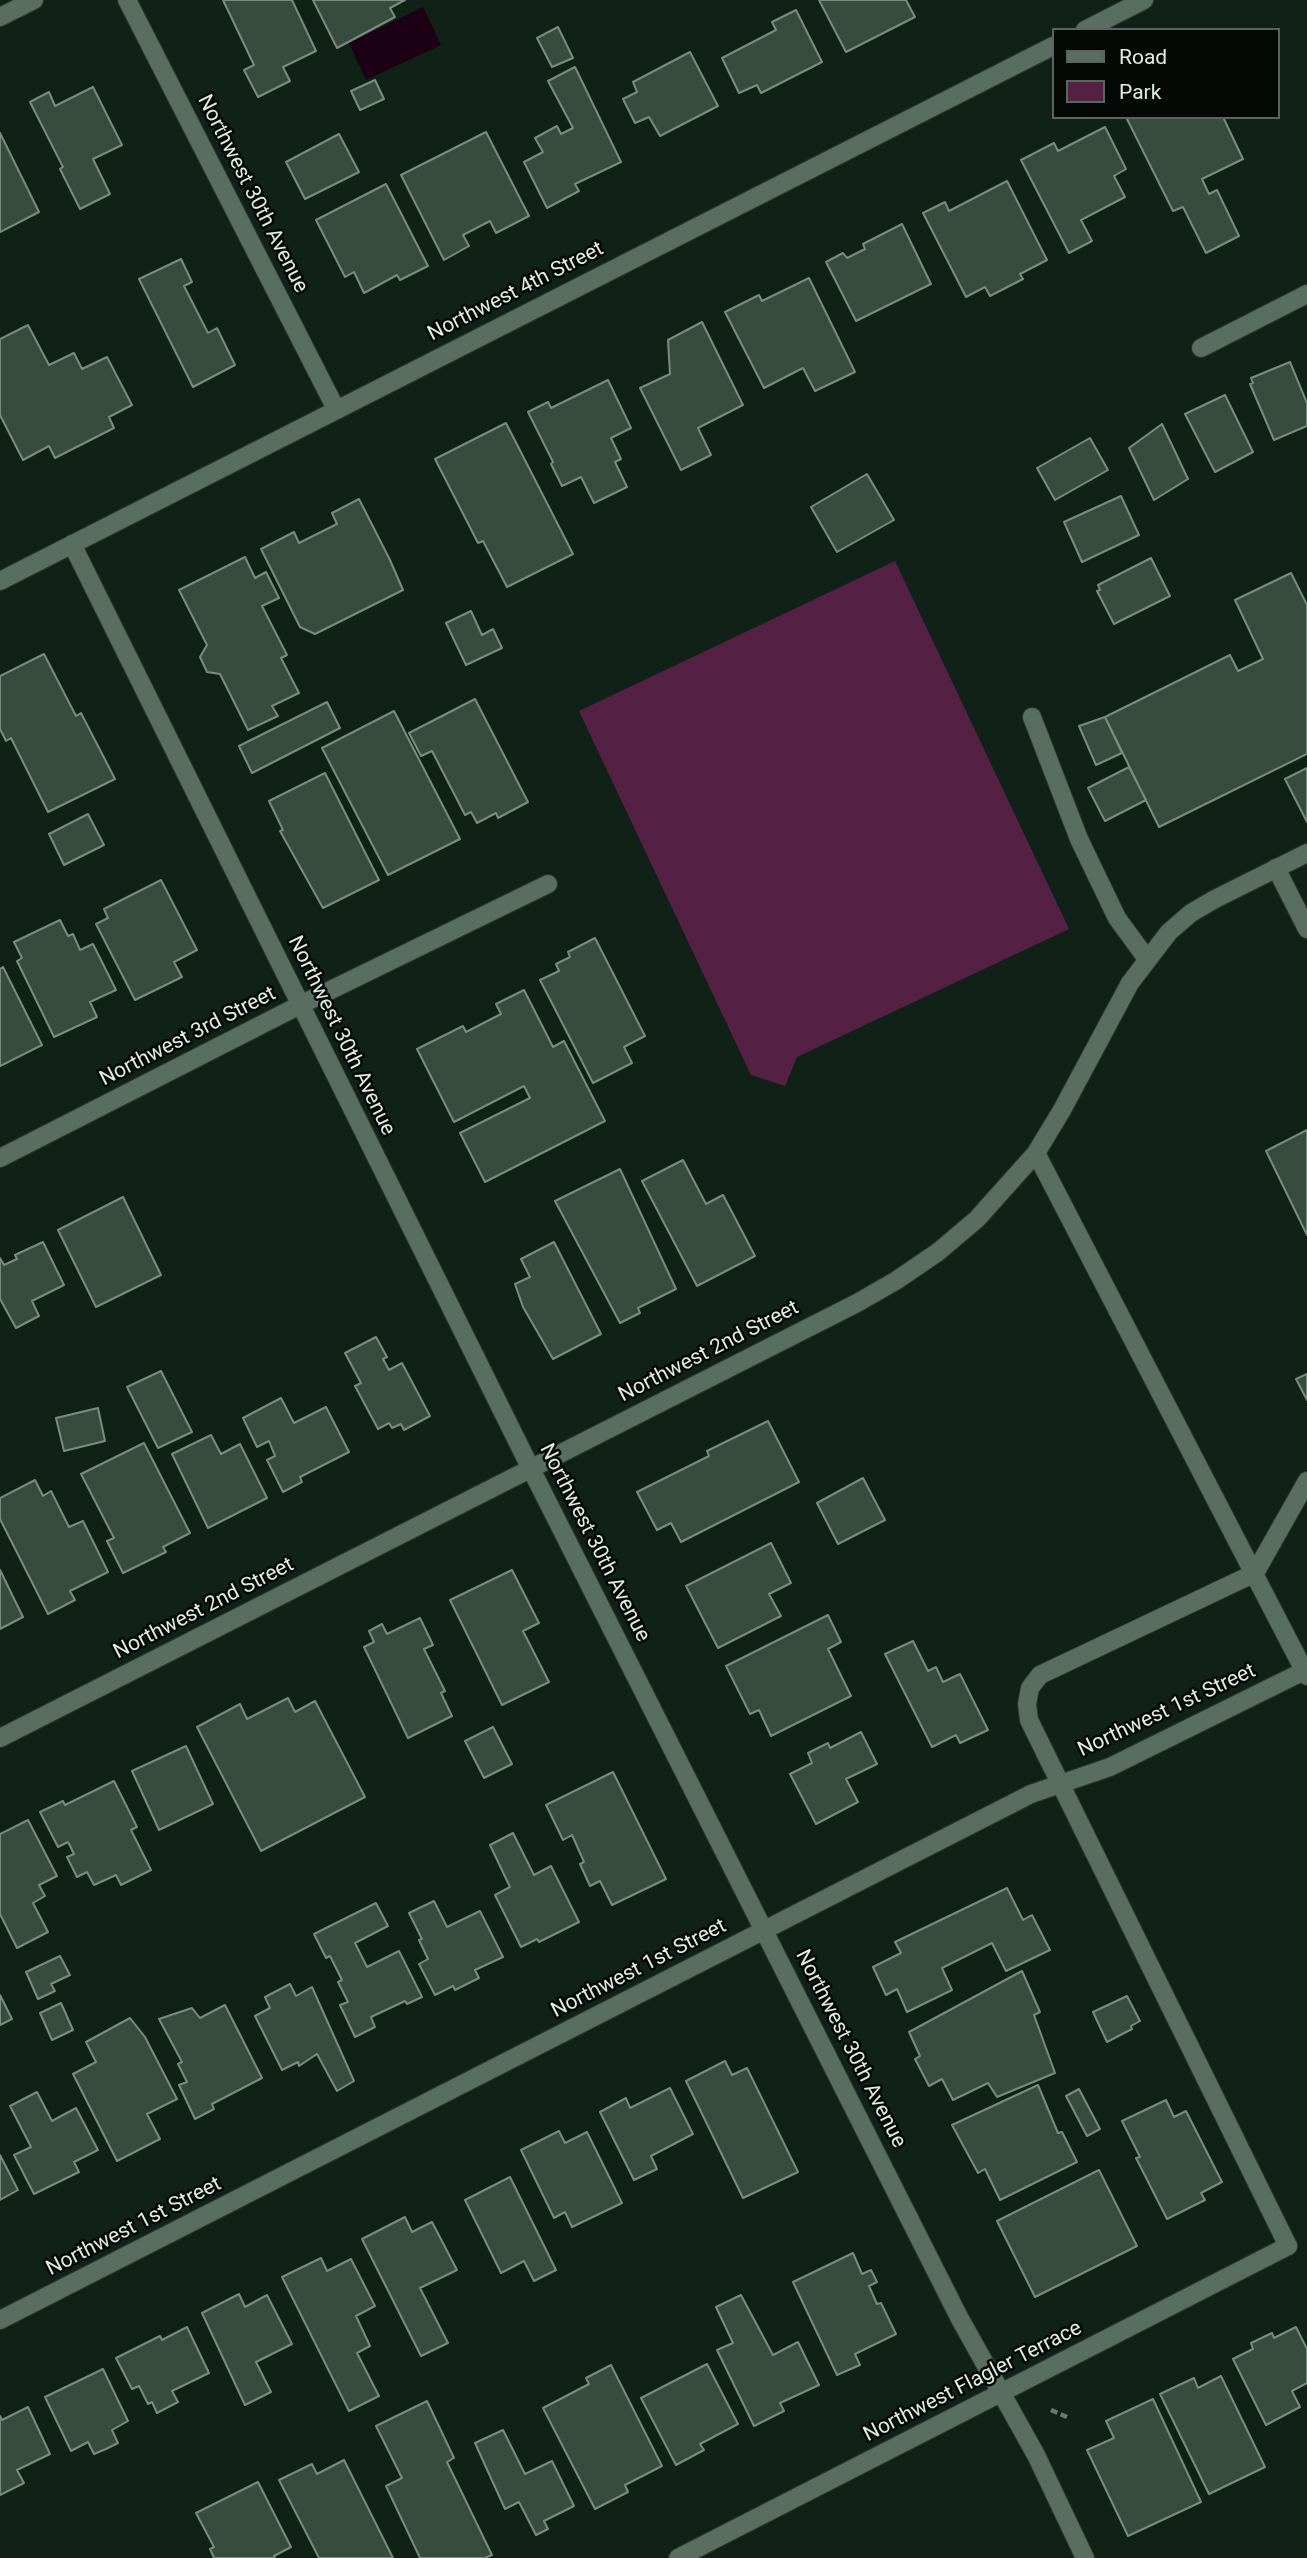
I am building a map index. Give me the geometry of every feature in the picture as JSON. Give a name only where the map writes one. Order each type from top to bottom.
[{"type":"street","points":[[0,17],[34,0]]},
{"type":"street","name":"Northwest 30th Avenue","points":[[127,0],[336,409]]},
{"type":"street","points":[[1089,28],[1144,0]]},
{"type":"street","name":"Northwest 4th Street","points":[[0,581],[1052,47]]},
{"type":"street","points":[[1200,348],[1307,294]]},
{"type":"street","name":"Northwest 30th Avenue","points":[[72,544],[531,1469],[960,2319],[1036,2455],[1085,2558]]},
{"type":"street","points":[[1032,717],[1079,839],[1117,918],[1147,959]]},
{"type":"street","name":"Northwest 2nd Street","points":[[0,1738],[857,1303],[897,1280],[938,1252],[977,1219],[1036,1153],[1062,1110],[1113,1012],[1147,959],[1169,932],[1191,913],[1307,853]]},
{"type":"street","points":[[1276,868],[1307,929]]},
{"type":"street","name":"Northwest 3rd Street","points":[[0,1158],[300,1005],[548,884]]},
{"type":"street","points":[[1036,1153],[1306,1672]]},
{"type":"street","points":[[1060,1784],[1029,1720],[1027,1703],[1030,1688],[1040,1675],[1255,1573],[1307,1482]]},
{"type":"street","name":"Northwest 1st Street","points":[[0,2320],[1031,1794],[1110,1767],[1306,1672]]},
{"type":"street","name":"Northwest Flagler Terrace","points":[[678,2558],[1288,2246],[1060,1784]]},
{"type":"path","points":[[1051,2410],[1067,2417]]},
{"type":"green space","points":[[895,561],[1069,929],[797,1057],[785,1086],[751,1075],[579,711]]},
{"type":"shaded area","points":[[423,7],[441,45],[366,80],[349,43]]},
{"type":"building","points":[[223,0],[292,0],[316,51],[283,67],[290,81],[258,97],[244,70],[254,65]]},
{"type":"building","points":[[313,0],[405,0],[390,8],[395,17],[337,48]]},
{"type":"building","points":[[819,0],[906,0],[915,17],[846,52]]},
{"type":"building","points":[[796,10],[822,62],[761,93],[757,85],[739,93],[722,58],[776,30],[772,22]]},
{"type":"building","points":[[558,27],[573,58],[552,67],[537,38]]},
{"type":"building","points":[[690,52],[718,106],[660,136],[649,117],[635,123],[623,99],[637,92],[633,82]]},
{"type":"building","points":[[575,67],[621,162],[575,184],[579,191],[547,208],[524,162],[543,152],[535,138],[557,126],[561,134],[573,128],[548,81]]},
{"type":"building","points":[[375,80],[384,99],[360,110],[351,91]]},
{"type":"building","points":[[93,87],[122,145],[93,159],[110,194],[80,209],[60,169],[63,167],[30,102],[49,92],[55,106]]},
{"type":"building","points":[[1127,119],[1224,119],[1243,159],[1202,179],[1209,194],[1217,190],[1239,236],[1206,253],[1183,207],[1173,211]]},
{"type":"building","points":[[1105,127],[1126,169],[1114,176],[1125,197],[1081,220],[1092,241],[1069,253],[1021,160],[1054,143],[1058,151]]},
{"type":"building","points":[[486,132],[529,216],[496,233],[490,221],[463,235],[469,246],[444,260],[401,175]]},
{"type":"building","points":[[0,133],[39,212],[0,232]]},
{"type":"building","points":[[339,134],[359,172],[305,199],[286,162]]},
{"type":"building","points":[[1007,181],[1047,260],[1020,274],[1023,279],[990,296],[985,287],[966,297],[923,213],[945,202],[949,211]]},
{"type":"building","points":[[386,184],[428,266],[400,280],[397,275],[364,293],[354,272],[345,277],[316,220]]},
{"type":"building","points":[[902,224],[931,284],[856,321],[826,262],[843,253],[847,258],[865,249],[863,244]]},
{"type":"building","points":[[181,259],[192,282],[184,286],[208,333],[217,328],[235,365],[193,387],[139,279]]},
{"type":"building","points":[[809,278],[855,372],[815,391],[803,368],[764,388],[725,312],[759,295],[762,301]]},
{"type":"building","points":[[702,322],[743,405],[698,428],[711,455],[681,470],[640,388],[670,374],[668,340]]},
{"type":"building","points":[[28,325],[49,365],[74,353],[82,369],[107,357],[132,405],[109,417],[114,428],[55,458],[49,446],[23,460],[0,415],[0,339]]},
{"type":"building","points":[[1290,362],[1307,403],[1307,426],[1274,440],[1250,384],[1253,383],[1251,378]]},
{"type":"building","points":[[608,380],[631,428],[611,438],[621,459],[615,462],[627,487],[594,503],[581,477],[562,486],[528,412],[548,402],[551,408]]},
{"type":"building","points":[[1225,395],[1253,452],[1215,472],[1185,414]]},
{"type":"building","points":[[506,423],[573,554],[507,587],[483,541],[478,543],[435,459]]},
{"type":"building","points":[[1162,424],[1188,479],[1154,500],[1129,448]]},
{"type":"building","points":[[1090,438],[1108,470],[1055,500],[1037,468]]},
{"type":"building","points":[[867,474],[894,520],[837,552],[811,507]]},
{"type":"building","points":[[1121,496],[1139,535],[1082,562],[1064,522]]},
{"type":"building","points":[[359,499],[403,590],[315,634],[300,627],[261,549],[294,532],[299,543],[337,524],[332,513]]},
{"type":"building","points":[[245,557],[255,578],[266,572],[279,598],[262,606],[287,655],[281,658],[299,693],[272,706],[278,716],[248,730],[220,674],[207,672],[200,657],[207,645],[179,590]]},
{"type":"building","points":[[1151,558],[1170,596],[1114,624],[1097,591],[1100,590],[1098,585]]},
{"type":"building","points":[[1291,573],[1307,605],[1307,754],[1159,827],[1105,717],[1230,655],[1238,671],[1263,659],[1235,600]]},
{"type":"building","points":[[471,611],[482,635],[493,629],[502,648],[466,665],[446,623]]},
{"type":"building","points":[[44,654],[76,716],[81,713],[115,779],[48,812],[11,738],[6,741],[0,729],[0,676]]},
{"type":"building","points":[[475,699],[528,802],[498,818],[496,813],[477,823],[471,812],[465,815],[432,751],[421,756],[409,733]]},
{"type":"building","points":[[327,702],[340,728],[252,773],[239,746]]},
{"type":"building","points":[[394,711],[460,839],[388,875],[322,748]]},
{"type":"building","points":[[1105,717],[1122,753],[1096,765],[1079,726]]},
{"type":"building","points":[[1129,767],[1146,800],[1105,821],[1088,788]]},
{"type":"building","points":[[1307,768],[1307,822],[1285,779]]},
{"type":"building","points":[[325,773],[379,880],[323,908],[280,831],[283,830],[269,801]]},
{"type":"building","points":[[88,814],[104,845],[64,865],[49,834]]},
{"type":"building","points":[[161,880],[197,950],[174,962],[182,977],[135,1000],[96,924],[108,918],[104,909]]},
{"type":"building","points":[[60,920],[68,936],[73,934],[80,950],[93,944],[116,990],[90,1002],[97,1017],[54,1037],[17,961],[22,958],[14,942]]},
{"type":"building","points":[[595,938],[645,1036],[624,1047],[632,1063],[593,1083],[540,980],[559,971],[556,964],[570,957],[568,952]]},
{"type":"building","points":[[3,967],[42,1045],[0,1066],[0,969]]},
{"type":"building","points":[[524,990],[553,1047],[564,1041],[605,1121],[485,1182],[460,1133],[530,1098],[524,1086],[454,1122],[417,1049],[463,1026],[466,1032],[501,1014],[496,1004]]},
{"type":"building","points":[[1307,1130],[1307,1235],[1266,1151]]},
{"type":"building","points":[[683,1160],[706,1204],[723,1195],[755,1256],[697,1286],[642,1181]]},
{"type":"building","points":[[620,1169],[676,1289],[638,1308],[640,1313],[620,1323],[555,1201]]},
{"type":"building","points":[[123,1197],[161,1275],[96,1307],[58,1230]]},
{"type":"building","points":[[43,1242],[64,1285],[32,1301],[39,1316],[16,1328],[0,1299],[0,1258],[4,1265],[17,1259],[15,1255]]},
{"type":"building","points":[[554,1242],[601,1334],[553,1359],[523,1307],[515,1284],[530,1277],[521,1259]]},
{"type":"building","points":[[376,1337],[387,1357],[383,1359],[389,1370],[402,1363],[430,1416],[404,1430],[401,1424],[392,1428],[389,1423],[378,1429],[355,1386],[361,1383],[345,1353]]},
{"type":"building","points":[[161,1371],[192,1432],[158,1448],[127,1387]]},
{"type":"building","points":[[1307,1374],[1307,1400],[1296,1379]]},
{"type":"building","points":[[281,1398],[294,1423],[326,1407],[349,1452],[300,1477],[302,1482],[283,1492],[267,1460],[275,1456],[269,1441],[257,1447],[243,1418]]},
{"type":"building","points":[[98,1408],[105,1441],[64,1451],[56,1418]]},
{"type":"building","points":[[768,1421],[799,1482],[681,1542],[671,1523],[657,1530],[637,1492],[709,1456],[707,1451]]},
{"type":"building","points":[[211,1435],[221,1454],[240,1444],[267,1498],[208,1528],[172,1454]]},
{"type":"building","points":[[144,1443],[190,1533],[163,1547],[166,1552],[123,1573],[107,1541],[114,1538],[81,1474]]},
{"type":"building","points":[[863,1478],[885,1520],[838,1544],[817,1503]]},
{"type":"building","points":[[35,1480],[43,1496],[51,1491],[69,1527],[83,1521],[108,1572],[70,1591],[75,1600],[48,1614],[0,1519],[0,1498]]},
{"type":"building","points":[[771,1543],[791,1583],[769,1594],[781,1616],[718,1648],[686,1586]]},
{"type":"building","points":[[0,1570],[23,1617],[0,1629]]},
{"type":"building","points":[[512,1570],[539,1623],[523,1631],[549,1682],[502,1705],[450,1600]]},
{"type":"building","points":[[828,1615],[841,1642],[828,1649],[851,1696],[771,1736],[759,1710],[750,1714],[726,1666]]},
{"type":"building","points":[[420,1618],[433,1645],[424,1649],[445,1691],[441,1693],[452,1716],[408,1738],[364,1647],[374,1642],[369,1631],[382,1624],[387,1634]]},
{"type":"building","points":[[913,1641],[928,1671],[936,1667],[943,1682],[960,1674],[988,1730],[960,1743],[956,1735],[932,1747],[885,1654]]},
{"type":"building","points":[[288,1698],[295,1712],[315,1701],[365,1797],[261,1851],[197,1727],[240,1704],[247,1719]]},
{"type":"building","points":[[493,1727],[512,1764],[484,1778],[465,1741]]},
{"type":"building","points":[[861,1732],[877,1764],[846,1779],[858,1802],[816,1824],[790,1774],[812,1763],[808,1753],[828,1743],[830,1748]]},
{"type":"building","points":[[186,1746],[213,1804],[159,1830],[132,1771]]},
{"type":"building","points":[[613,1772],[666,1879],[612,1905],[600,1881],[590,1886],[580,1864],[584,1862],[572,1835],[563,1840],[546,1805]]},
{"type":"building","points":[[114,1781],[137,1827],[131,1830],[151,1870],[121,1885],[116,1875],[94,1885],[87,1872],[77,1877],[67,1857],[74,1854],[68,1842],[58,1847],[40,1812],[63,1801],[65,1805]]},
{"type":"building","points":[[28,1820],[57,1876],[39,1885],[45,1896],[33,1903],[48,1932],[17,1948],[0,1914],[0,1834]]},
{"type":"building","points":[[513,1833],[534,1875],[551,1866],[579,1922],[539,1942],[537,1939],[521,1947],[495,1895],[510,1887],[490,1845]]},
{"type":"building","points":[[1007,1888],[1023,1920],[1032,1915],[1050,1950],[1006,1971],[992,1943],[942,1968],[952,1990],[907,2012],[897,1989],[886,1995],[873,1967],[901,1953],[895,1942]]},
{"type":"building","points":[[434,1901],[447,1927],[480,1911],[503,1957],[475,1970],[479,1978],[455,1990],[453,1986],[435,1995],[419,1964],[428,1959],[409,1913]]},
{"type":"building","points":[[376,1903],[388,1926],[355,1943],[367,1967],[399,1951],[422,1997],[407,2004],[405,2001],[371,2017],[375,2027],[355,2037],[340,2005],[348,2002],[338,1982],[342,1980],[330,1956],[326,1958],[314,1934]]},
{"type":"building","points":[[60,1956],[70,1975],[51,1984],[55,1991],[38,1999],[26,1972]]},
{"type":"building","points":[[1022,1971],[1040,2012],[1034,2015],[1055,2073],[997,2097],[988,2083],[953,2100],[942,2079],[929,2086],[915,2059],[920,2056],[909,2032]]},
{"type":"building","points":[[290,1984],[296,1996],[312,1987],[354,2081],[337,2091],[317,2054],[299,2066],[298,2062],[282,2070],[255,2016],[270,2008],[265,1997]]},
{"type":"building","points":[[0,1995],[12,2019],[0,2025]]},
{"type":"building","points":[[1127,1996],[1140,2021],[1131,2026],[1132,2029],[1107,2042],[1093,2012]]},
{"type":"building","points":[[61,2003],[73,2030],[52,2040],[40,2013]]},
{"type":"building","points":[[225,2005],[262,2078],[212,2104],[214,2109],[195,2119],[179,2085],[187,2082],[178,2064],[182,2062],[159,2019],[192,2008],[200,2018]]},
{"type":"building","points":[[130,2018],[145,2037],[177,2099],[147,2114],[160,2139],[117,2161],[73,2074],[96,2062],[86,2042]]},
{"type":"building","points":[[725,2061],[732,2075],[747,2068],[798,2172],[743,2198],[686,2081]]},
{"type":"building","points":[[1038,2085],[1058,2133],[1062,2132],[1077,2162],[1000,2200],[985,2169],[978,2173],[952,2125]]},
{"type":"building","points":[[670,2088],[693,2134],[651,2156],[657,2169],[634,2180],[600,2112],[626,2098],[630,2108]]},
{"type":"building","points":[[1079,2089],[1100,2129],[1087,2136],[1066,2096]]},
{"type":"building","points":[[37,2092],[52,2121],[76,2108],[98,2150],[74,2162],[79,2172],[34,2194],[14,2155],[31,2147],[10,2106]]},
{"type":"building","points":[[1166,2100],[1174,2117],[1186,2111],[1222,2182],[1201,2193],[1205,2200],[1167,2219],[1136,2158],[1140,2157],[1122,2121]]},
{"type":"building","points":[[559,2131],[565,2143],[587,2132],[622,2203],[572,2227],[565,2212],[554,2218],[521,2150]]},
{"type":"building","points":[[0,2155],[18,2190],[0,2200]]},
{"type":"building","points":[[1099,2170],[1137,2246],[1035,2297],[997,2221]]},
{"type":"building","points":[[510,2177],[556,2270],[534,2281],[524,2261],[501,2273],[465,2200]]},
{"type":"building","points":[[405,2217],[412,2232],[432,2222],[457,2270],[420,2288],[448,2343],[421,2356],[362,2239]]},
{"type":"building","points":[[853,2253],[862,2274],[871,2270],[877,2282],[869,2286],[877,2304],[881,2303],[896,2334],[855,2354],[860,2365],[837,2375],[793,2282]]},
{"type":"building","points":[[321,2258],[327,2271],[351,2259],[375,2306],[356,2316],[370,2346],[357,2353],[379,2396],[349,2411],[282,2277]]},
{"type":"building","points":[[239,2294],[245,2307],[267,2295],[292,2344],[256,2362],[271,2392],[245,2405],[202,2313]]},
{"type":"building","points":[[741,2295],[773,2355],[798,2342],[819,2385],[780,2403],[784,2411],[754,2426],[717,2350],[733,2343],[716,2307]]},
{"type":"building","points":[[187,2327],[209,2373],[172,2391],[178,2402],[157,2413],[152,2402],[148,2404],[139,2386],[132,2389],[116,2358],[160,2336],[162,2340]]},
{"type":"building","points":[[1296,2327],[1307,2349],[1307,2383],[1292,2391],[1300,2407],[1266,2425],[1233,2359],[1253,2349],[1251,2343],[1272,2333],[1274,2338]]},
{"type":"building","points":[[707,2364],[738,2424],[700,2444],[704,2450],[676,2465],[641,2398]]},
{"type":"building","points":[[611,2365],[662,2466],[625,2485],[628,2492],[595,2509],[543,2408],[589,2384],[586,2378]]},
{"type":"building","points":[[103,2369],[128,2421],[112,2430],[118,2443],[94,2454],[88,2442],[71,2451],[45,2397]]},
{"type":"building","points":[[1221,2376],[1265,2467],[1209,2494],[1160,2394],[1194,2378],[1198,2388]]},
{"type":"building","points":[[1153,2399],[1201,2502],[1128,2536],[1087,2450],[1114,2438],[1106,2421]]},
{"type":"building","points":[[427,2401],[454,2458],[447,2462],[492,2555],[485,2558],[420,2558],[386,2486],[402,2478],[376,2426]]},
{"type":"building","points":[[28,2407],[50,2454],[17,2470],[24,2483],[0,2495],[0,2416],[2,2420]]},
{"type":"building","points":[[503,2430],[525,2474],[552,2461],[574,2506],[544,2521],[548,2529],[536,2535],[519,2502],[505,2509],[475,2443]]},
{"type":"building","points":[[344,2460],[393,2558],[319,2558],[279,2480],[312,2464],[317,2474]]},
{"type":"building","points":[[258,2482],[291,2547],[274,2556],[275,2558],[214,2558],[210,2549],[214,2547],[196,2513]]}]
